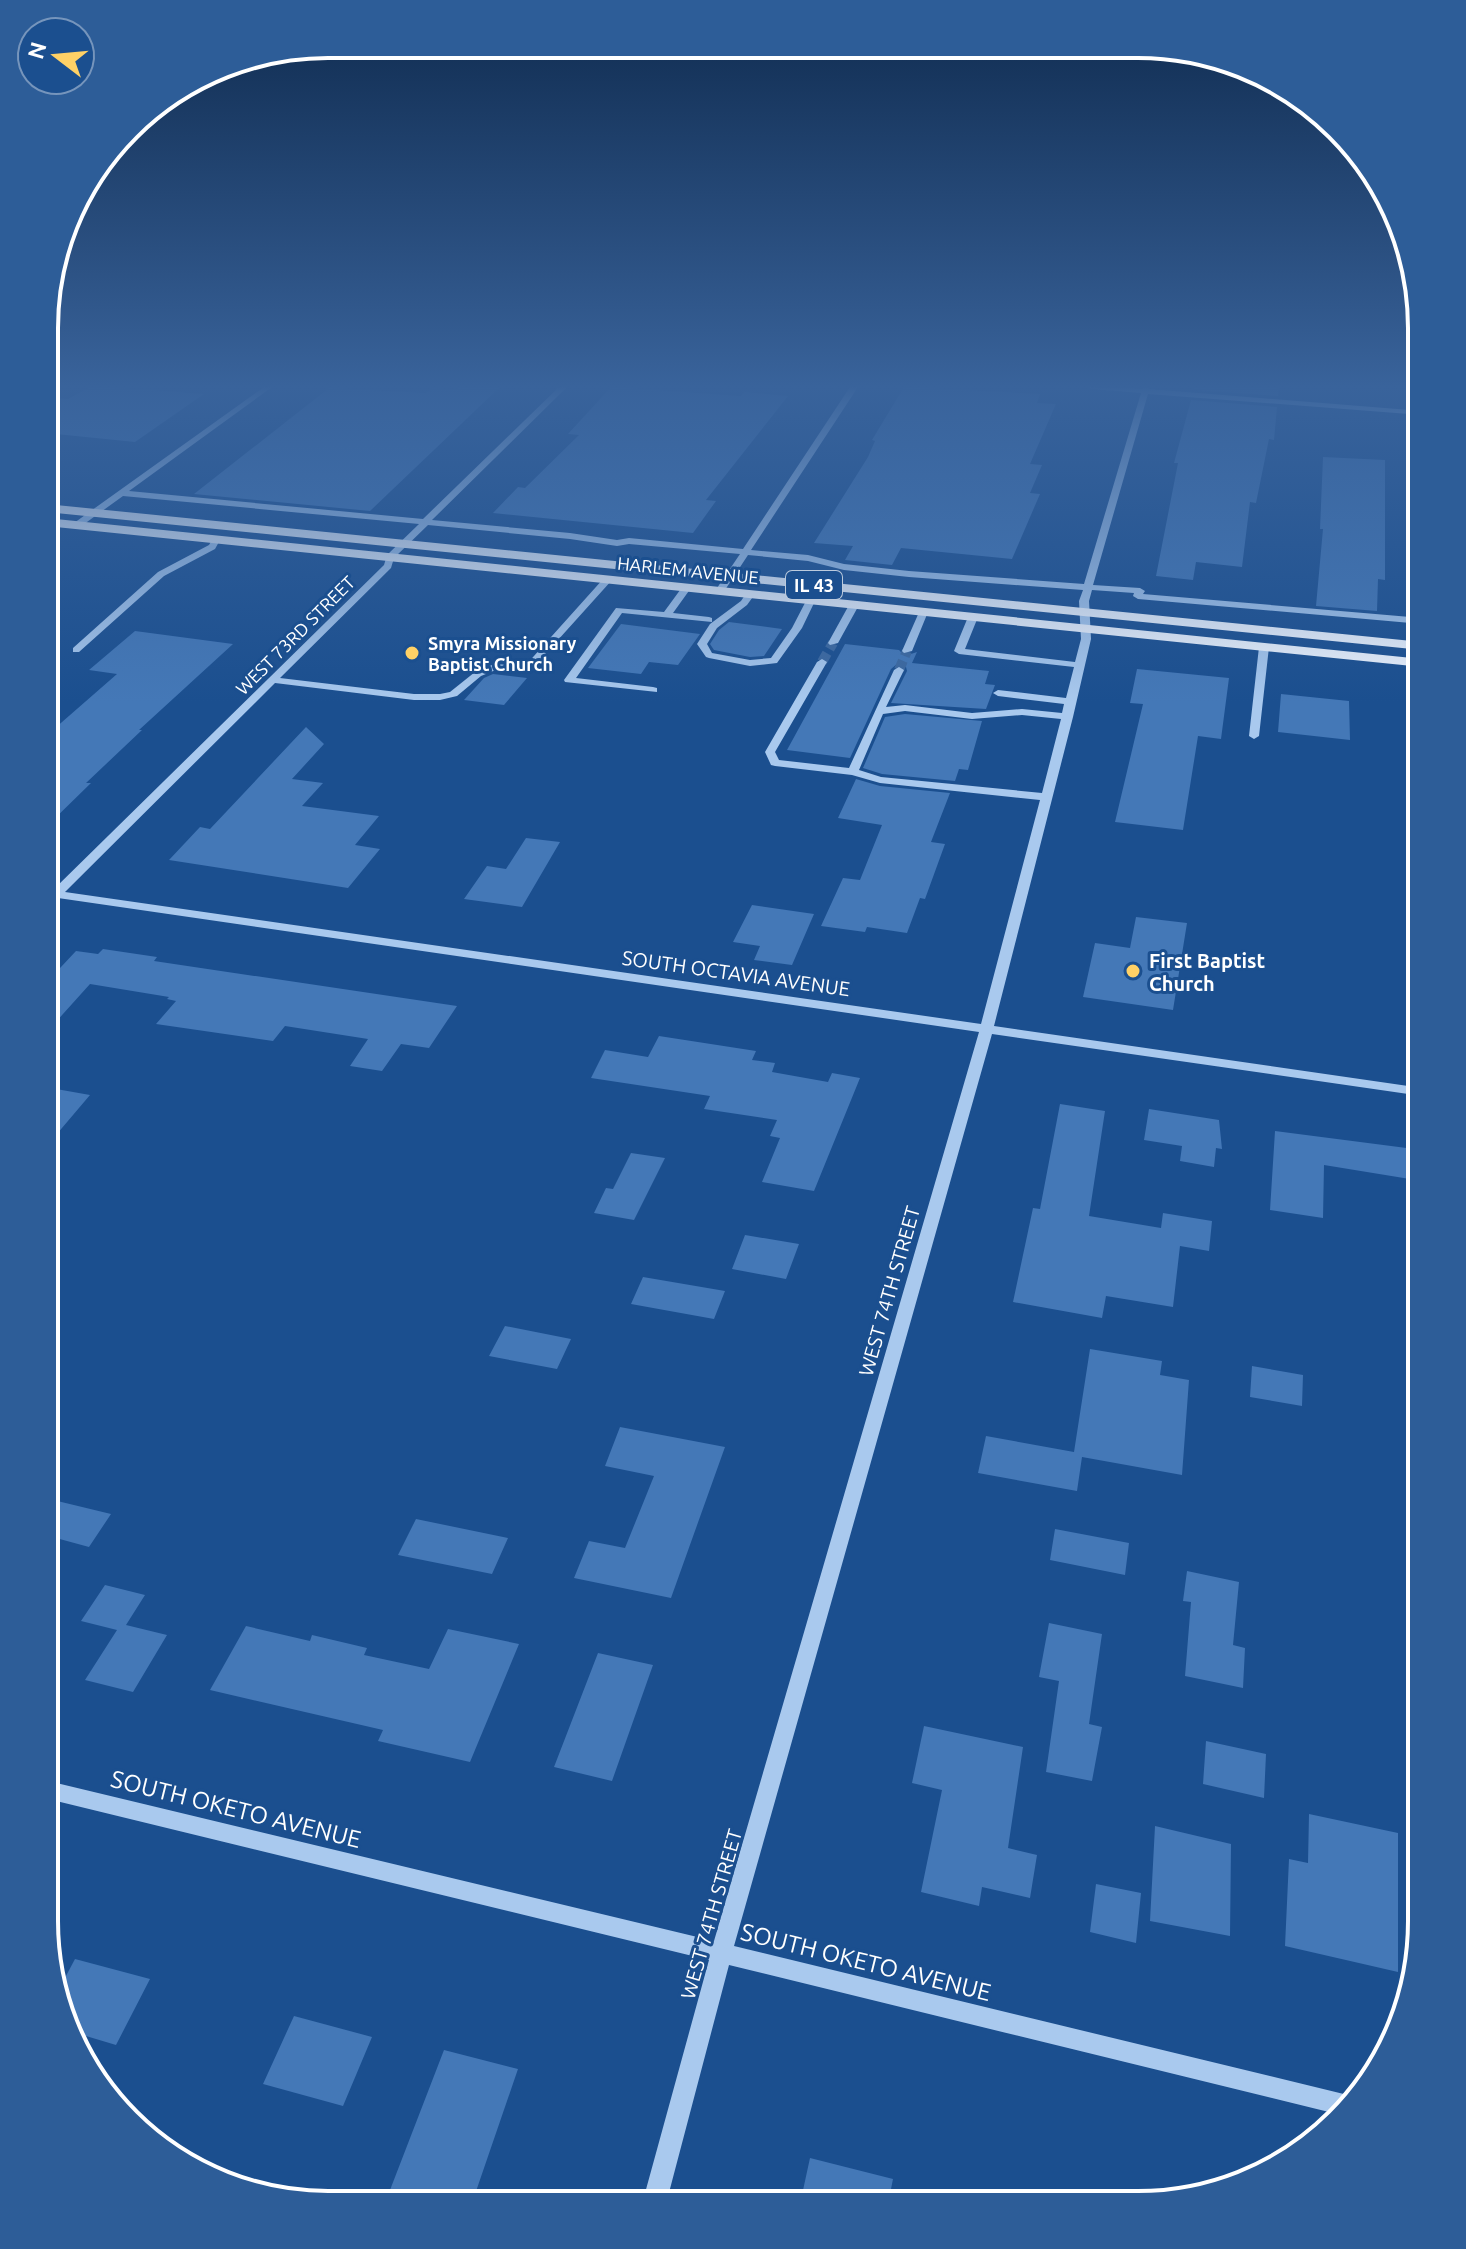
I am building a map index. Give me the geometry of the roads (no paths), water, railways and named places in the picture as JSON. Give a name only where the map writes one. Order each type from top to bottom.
[{"type":"main road","name":"HARLEM AVENUE","points":[[58,509],[1408,645]]},
{"type":"main road","name":"HARLEM AVENUE","points":[[58,523],[1408,662]]},
{"type":"street","name":"WEST 73RD STREET","points":[[58,888],[388,566],[390,557],[457,492]]},
{"type":"street","points":[[720,591],[785,492]]},
{"type":"street","name":"WEST 74TH STREET","points":[[657,2191],[721,1954],[986,1030],[1070,710],[1087,629],[1084,601],[1116,492]]},
{"type":"street","points":[[77,525],[122,493],[617,543],[629,541],[808,558],[844,567],[909,574],[1088,586],[1140,591],[1138,596],[1408,620]]},
{"type":"street","points":[[76,650],[161,574],[212,547],[216,540]]},
{"type":"street","points":[[272,680],[414,697],[453,694],[478,674],[497,666],[527,669],[607,580]]},
{"type":"street","points":[[667,615],[686,588]]},
{"type":"street","points":[[750,594],[744,603],[713,626],[702,644],[709,655],[750,663],[774,661],[797,628],[810,601]]},
{"type":"street","points":[[833,643],[854,605]]},
{"type":"street","points":[[653,690],[569,680],[619,610],[709,620]]},
{"type":"street","points":[[907,651],[923,612]]},
{"type":"street","points":[[973,617],[959,651],[1080,665]]},
{"type":"street","points":[[1254,736],[1264,647]]},
{"type":"street","points":[[822,662],[770,752],[775,763],[853,772],[880,780],[1047,797]]},
{"type":"street","points":[[853,772],[899,670]]},
{"type":"street","points":[[998,693],[1070,710]]},
{"type":"street","points":[[879,711],[905,708],[972,716],[1070,710]]},
{"type":"street","name":"SOUTH OCTAVIA AVENUE","points":[[58,898],[1408,1090]]},
{"type":"street","name":"SOUTH OKETO AVENUE","points":[[58,1792],[1337,2102]]},
{"type":"tunnel","points":[[822,662],[833,643]]},
{"type":"tunnel","points":[[899,670],[907,651]]},
{"type":"place","name":"Smyra Missionary Baptist Church","points":[[412,653]]},
{"type":"place","name":"First Baptist Church","points":[[1133,971]]}]
